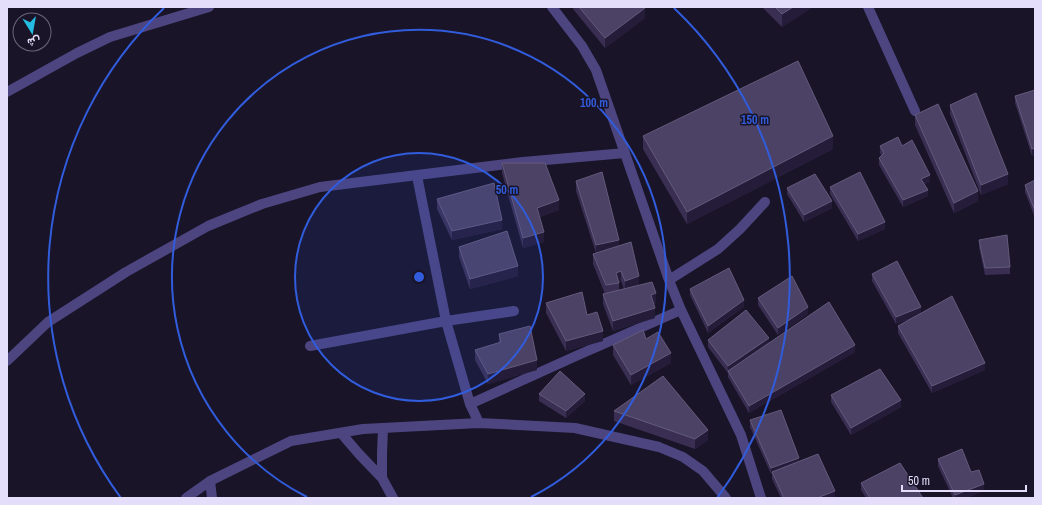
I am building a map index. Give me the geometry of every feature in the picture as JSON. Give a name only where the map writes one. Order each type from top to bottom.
[{"type":"street","points":[[7,92],[110,37],[209,7]]},
{"type":"street","points":[[552,7],[582,46],[596,70],[669,280],[681,310],[741,435],[761,498]]},
{"type":"street","points":[[868,7],[915,111]]},
{"type":"street","points":[[7,361],[48,322],[126,272],[208,226],[262,204],[320,187],[523,162],[625,153]]},
{"type":"street","points":[[417,176],[446,321],[470,404],[479,423]]},
{"type":"street","points":[[669,280],[718,249],[740,229],[765,202]]},
{"type":"street","points":[[470,404],[681,310]]},
{"type":"street","points":[[310,346],[446,321],[514,311]]},
{"type":"street","points":[[186,498],[210,481],[291,441],[363,429],[479,423],[575,428],[659,447],[683,457],[703,471],[726,498]]},
{"type":"street","points":[[382,478],[383,428]]},
{"type":"street","points":[[341,432],[359,454],[382,478],[393,498]]},
{"type":"street","points":[[210,481],[212,498]]},
{"type":"building","points":[[579,7],[644,7],[645,8],[605,38]]},
{"type":"building","points":[[775,7],[793,7],[782,14]]},
{"type":"building","points":[[798,61],[833,136],[687,212],[643,136]]},
{"type":"building","points":[[1035,90],[1035,148],[1032,149],[1015,96]]},
{"type":"building","points":[[976,93],[1008,174],[981,185],[950,105]]},
{"type":"building","points":[[938,104],[978,191],[954,203],[915,115]]},
{"type":"building","points":[[898,137],[902,146],[912,140],[930,175],[921,179],[928,190],[903,200],[879,158],[884,153],[880,146]]},
{"type":"building","points":[[502,163],[545,163],[559,200],[537,208],[544,232],[523,238]]},
{"type":"building","points":[[602,172],[619,240],[596,245],[576,181]]},
{"type":"building","points":[[860,172],[885,222],[858,234],[830,187]]},
{"type":"building","points":[[815,174],[832,201],[804,215],[787,188]]},
{"type":"building","points":[[1035,180],[1035,211],[1025,185]]},
{"type":"building","points":[[494,183],[502,220],[452,231],[437,199]]},
{"type":"building","points":[[507,231],[518,266],[470,279],[459,247]]},
{"type":"building","points":[[1007,235],[1010,267],[985,268],[979,240]]},
{"type":"building","points":[[631,242],[639,276],[625,281],[621,271],[616,273],[619,283],[606,285],[593,254]]},
{"type":"building","points":[[897,261],[921,307],[896,317],[872,274]]},
{"type":"building","points":[[729,268],[744,300],[708,326],[690,289]]},
{"type":"building","points":[[792,276],[808,307],[778,328],[758,298]]},
{"type":"building","points":[[652,282],[656,293],[651,295],[655,308],[613,321],[603,294]]},
{"type":"building","points":[[582,292],[587,315],[597,312],[603,331],[566,341],[546,303]]},
{"type":"building","points":[[952,296],[985,363],[932,386],[898,326]]},
{"type":"building","points":[[829,302],[855,345],[749,406],[728,371]]},
{"type":"building","points":[[746,310],[769,338],[728,366],[708,340]]},
{"type":"building","points":[[530,326],[537,360],[488,374],[475,350],[501,342],[499,334]]},
{"type":"building","points":[[643,330],[646,339],[658,332],[671,353],[631,375],[613,345]]},
{"type":"building","points":[[880,369],[901,400],[851,428],[831,395]]},
{"type":"building","points":[[560,371],[585,394],[566,411],[539,394]]},
{"type":"building","points":[[663,376],[708,430],[695,439],[614,411]]},
{"type":"building","points":[[781,410],[799,458],[771,468],[750,420]]},
{"type":"building","points":[[962,449],[971,472],[979,470],[984,484],[955,495],[938,459]]},
{"type":"building","points":[[818,454],[835,491],[817,498],[784,498],[772,472]]},
{"type":"building","points":[[900,463],[923,498],[870,498],[861,483]]}]
